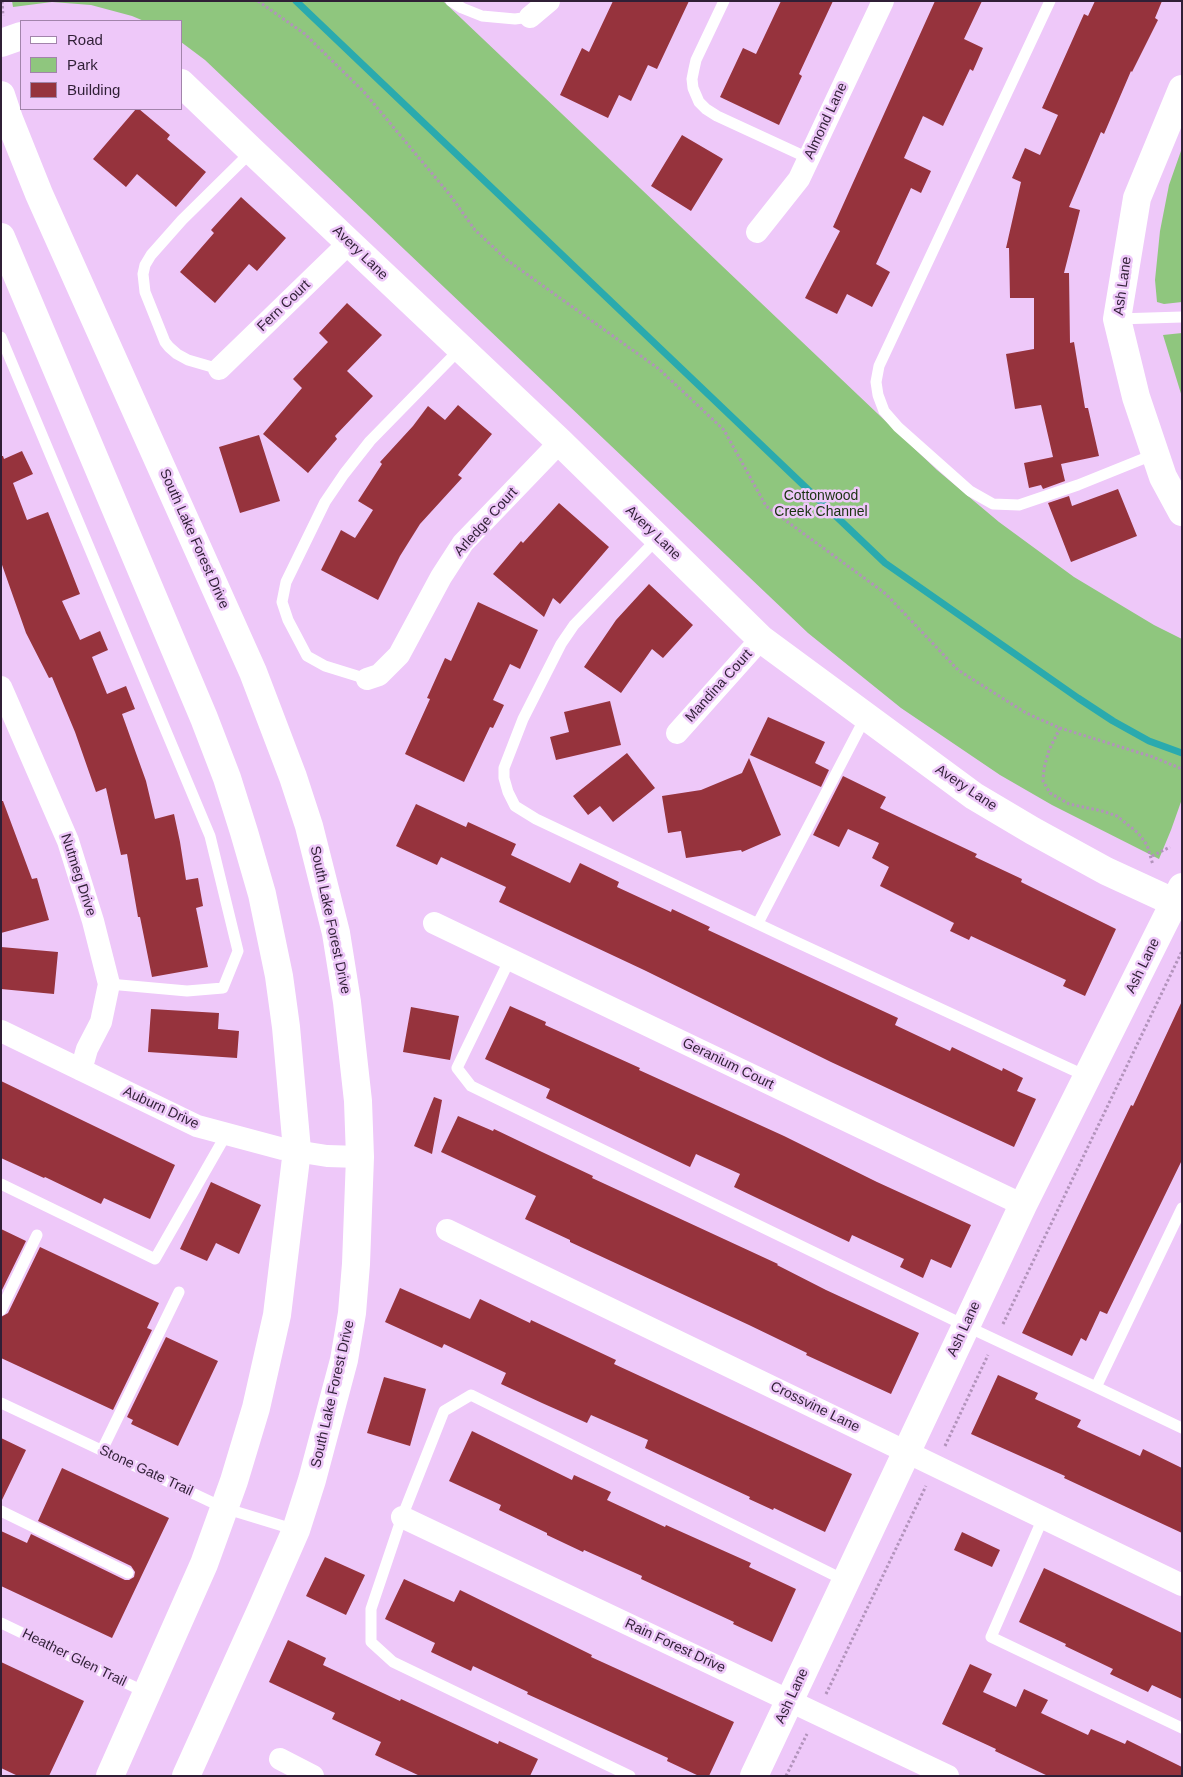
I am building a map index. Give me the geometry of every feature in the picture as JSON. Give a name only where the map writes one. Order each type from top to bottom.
[{"type":"main road","points":[[1,43],[20,36]]},
{"type":"main road","name":"Avery Lane","points":[[182,84],[560,442],[761,639],[974,796],[1106,871],[1179,899]]},
{"type":"main road","name":"Ash Lane","points":[[1182,89],[1137,198],[1117,319],[1136,397],[1155,454],[1163,477],[1182,512]]},
{"type":"main road","name":"South Lake Forest Drive","points":[[1,95],[39,194],[254,672],[309,826],[336,933],[348,1002],[358,1101],[360,1157],[356,1264],[352,1313],[344,1360],[320,1452],[296,1530],[262,1610],[186,1776]]},
{"type":"main road","points":[[1,237],[204,718],[227,778],[262,894],[279,976],[286,1027],[297,1150],[275,1324],[256,1408],[204,1564],[110,1776]]},
{"type":"main road","name":"Ash Lane","points":[[754,1776],[1023,1205],[1179,899]]},
{"type":"street","points":[[530,17],[548,1]]},
{"type":"street","name":"Almond Lane","points":[[757,232],[799,179],[883,1]]},
{"type":"street","name":"Fern Court","points":[[219,369],[350,242]]},
{"type":"street","name":"Arledge Court","points":[[367,679],[379,674],[399,655],[441,577],[463,543],[560,442]]},
{"type":"street","name":"Mandina Court","points":[[677,732],[761,639]]},
{"type":"street","name":"Nutmeg Drive","points":[[1,686],[12,722],[68,841],[92,921],[108,984],[101,1022],[80,1070]]},
{"type":"street","name":"Geranium Court","points":[[434,923],[1023,1205]]},
{"type":"street","name":"Auburn Drive","points":[[1,1031],[197,1126],[283,1149],[327,1156],[360,1157]]},
{"type":"street","name":"Crossvine Lane","points":[[447,1230],[1182,1585]]},
{"type":"street","name":"Rain Forest Drive","points":[[402,1517],[948,1776]]},
{"type":"street","points":[[287,1767],[314,1776]]},
{"type":"lane","points":[[451,1],[462,8],[482,16],[515,19],[530,17]]},
{"type":"lane","points":[[724,1],[696,60],[692,79],[693,88],[699,102],[717,116],[808,158]]},
{"type":"lane","points":[[1050,1],[879,366],[876,382],[878,395],[884,411],[898,427],[970,491],[993,504],[1019,504],[1078,485],[1155,454]]},
{"type":"lane","points":[[219,369],[188,360],[177,354],[165,342],[145,292],[143,274],[145,265],[151,255],[182,220],[252,151]]},
{"type":"lane","points":[[1117,319],[1182,318]]},
{"type":"lane","points":[[1,337],[210,836],[238,952],[223,988],[187,992],[108,984]]},
{"type":"lane","points":[[367,679],[325,666],[307,656],[288,620],[282,602],[286,582],[325,502],[344,474],[370,441],[460,349]]},
{"type":"lane","points":[[658,538],[574,625],[561,644],[523,718],[504,768],[505,784],[515,806],[526,814],[1088,1077]]},
{"type":"lane","points":[[758,923],[866,716]]},
{"type":"lane","points":[[510,959],[457,1068],[471,1086],[995,1340],[1182,1428]]},
{"type":"lane","points":[[1,1184],[155,1259],[227,1133]]},
{"type":"lane","points":[[1096,1387],[1182,1208]]},
{"type":"lane","points":[[1,1310],[37,1235]]},
{"type":"lane","points":[[102,1450],[179,1292]]},
{"type":"lane","points":[[630,1776],[393,1662],[371,1642],[371,1609],[402,1517],[444,1411],[471,1395],[846,1581]]},
{"type":"lane","name":"Stone Gate Trail","points":[[1,1403],[224,1508],[296,1530]]},
{"type":"lane","points":[[1,1511],[128,1573]]},
{"type":"lane","points":[[1043,1518],[991,1637],[1182,1728]]},
{"type":"lane","name":"Heather Glen Trail","points":[[1,1623],[146,1693]]},
{"type":"path","points":[[258,1],[304,34],[364,92],[450,195],[475,230],[507,260],[659,369],[724,430],[766,506],[886,594],[958,670],[1026,713],[1060,728],[1152,757],[1182,769]]},
{"type":"path","points":[[1060,728],[1049,750],[1044,768],[1043,781],[1050,793],[1069,804],[1117,816],[1138,833],[1152,856],[1170,847]]},
{"type":"path","points":[[786,1776],[1182,951]]},
{"type":"green space","name":"Cottonwood Creek Channel","points":[[12,1],[443,1],[937,470],[999,522],[1074,577],[1154,625],[1182,639],[1182,799],[1159,859],[1052,805],[1000,775],[901,708],[808,633],[205,60],[182,43],[182,20],[142,20],[91,5],[52,2],[13,7]]},
{"type":"green space","points":[[1182,148],[1182,302],[1164,304],[1157,302],[1155,280],[1160,231],[1169,185]]},
{"type":"green space","points":[[1182,333],[1182,397],[1163,335]]},
{"type":"building","points":[[613,1],[689,1],[657,69],[648,65],[631,101],[619,95],[608,118],[560,95],[582,48],[589,52]]},
{"type":"building","points":[[781,1],[833,1],[799,74],[802,76],[779,125],[720,97],[743,48],[756,54]]},
{"type":"building","points":[[935,1],[982,1],[964,39],[983,48],[973,71],[970,69],[943,126],[923,116],[904,158],[931,171],[921,193],[911,188],[876,264],[890,272],[872,307],[847,294],[837,314],[805,298],[840,231],[833,227]]},
{"type":"building","points":[[1095,1],[1162,1],[1155,18],[1158,20],[1131,71],[1104,134],[1101,132],[1069,207],[1080,210],[1064,273],[1069,273],[1070,343],[1074,342],[1085,408],[1088,408],[1099,456],[1061,464],[1065,481],[1043,489],[1041,485],[1029,488],[1024,463],[1053,457],[1041,405],[1015,409],[1006,354],[1034,349],[1034,298],[1010,298],[1009,248],[1006,248],[1021,182],[1012,178],[1025,148],[1040,155],[1058,115],[1042,108],[1084,14],[1088,16]]},
{"type":"building","points":[[135,110],[140,110],[170,135],[167,139],[206,172],[176,207],[137,174],[126,187],[93,159]]},
{"type":"building","points":[[682,135],[723,159],[691,211],[651,186]]},
{"type":"building","points":[[241,197],[286,238],[257,271],[249,264],[215,303],[180,272],[214,233],[211,230]]},
{"type":"building","points":[[347,303],[382,335],[347,371],[373,396],[335,436],[337,439],[308,473],[263,434],[302,388],[293,379],[328,342],[319,333]]},
{"type":"building","points":[[458,405],[492,434],[458,475],[462,478],[420,524],[400,556],[378,600],[321,570],[341,530],[355,538],[373,510],[358,501],[382,464],[380,462],[413,426],[428,406],[445,420]]},
{"type":"building","points":[[259,435],[280,501],[240,513],[219,447]]},
{"type":"building","points":[[22,451],[33,474],[13,483],[27,520],[48,512],[80,594],[62,601],[80,640],[100,631],[108,650],[92,657],[107,694],[126,686],[135,709],[122,714],[146,781],[155,819],[174,814],[186,880],[198,878],[203,906],[196,908],[208,967],[152,977],[140,917],[138,917],[127,854],[121,855],[106,788],[96,792],[75,732],[52,677],[49,678],[26,633],[1,562],[1,456],[4,459]]},
{"type":"building","points":[[1118,489],[1137,536],[1071,562],[1048,503],[1069,496],[1072,506]]},
{"type":"building","points":[[559,503],[609,547],[560,604],[553,598],[544,617],[493,574],[521,541],[523,543]]},
{"type":"building","points":[[649,584],[693,625],[663,658],[652,649],[621,693],[584,667],[616,620]]},
{"type":"building","points":[[478,602],[538,630],[520,669],[510,664],[493,700],[504,705],[493,728],[490,727],[464,782],[405,754],[430,699],[427,698],[445,658],[451,661]]},
{"type":"building","points":[[610,701],[621,745],[556,760],[550,737],[569,732],[564,712]]},
{"type":"building","points":[[768,717],[825,742],[815,763],[829,770],[821,787],[750,755]]},
{"type":"building","points":[[627,753],[655,788],[613,822],[600,806],[588,815],[573,796]]},
{"type":"building","points":[[749,758],[781,835],[742,852],[741,850],[686,858],[681,831],[668,833],[662,796],[701,790],[742,773]]},
{"type":"building","points":[[843,776],[886,797],[880,808],[977,854],[975,857],[1022,879],[1021,882],[1116,929],[1085,996],[1063,986],[1066,980],[971,936],[969,940],[950,931],[954,923],[880,886],[889,867],[872,858],[879,843],[848,829],[839,847],[813,835]]},
{"type":"building","points":[[1,801],[3,801],[32,879],[37,878],[49,920],[1,933]]},
{"type":"building","points":[[416,804],[466,827],[468,822],[516,844],[511,855],[570,883],[580,863],[619,882],[617,887],[671,912],[672,909],[710,927],[708,930],[898,1018],[895,1025],[950,1051],[952,1047],[1002,1071],[1003,1068],[1023,1078],[1017,1091],[1036,1099],[1014,1147],[831,1062],[644,970],[499,902],[506,887],[441,857],[437,865],[396,846]]},
{"type":"building","points":[[1,947],[58,952],[54,994],[1,989]]},
{"type":"building","points":[[1182,1001],[1182,1160],[1107,1314],[1100,1311],[1086,1341],[1081,1338],[1072,1356],[1022,1333]]},
{"type":"building","points":[[510,1006],[546,1022],[545,1025],[640,1068],[639,1070],[784,1136],[877,1182],[971,1225],[951,1268],[931,1259],[923,1278],[900,1267],[904,1259],[852,1235],[849,1242],[734,1187],[740,1174],[696,1154],[690,1167],[546,1098],[550,1089],[485,1059]]},
{"type":"building","points":[[411,1007],[459,1016],[450,1060],[403,1052]]},
{"type":"building","points":[[151,1009],[219,1013],[218,1029],[239,1031],[237,1058],[148,1052]]},
{"type":"building","points":[[1,1081],[175,1165],[150,1219],[104,1198],[101,1204],[1,1158]]},
{"type":"building","points":[[434,1097],[442,1100],[432,1154],[414,1146]]},
{"type":"building","points":[[458,1116],[493,1131],[494,1129],[593,1176],[592,1178],[778,1264],[826,1290],[919,1333],[891,1394],[525,1219],[536,1196],[441,1152]]},
{"type":"building","points":[[211,1182],[261,1205],[239,1254],[216,1243],[207,1261],[180,1249]]},
{"type":"building","points":[[1,1229],[26,1241],[1,1292]]},
{"type":"building","points":[[40,1247],[159,1303],[147,1328],[152,1330],[113,1410],[1,1358],[1,1317],[8,1313]]},
{"type":"building","points":[[400,1288],[470,1319],[480,1299],[530,1323],[531,1320],[616,1360],[614,1364],[852,1474],[825,1532],[774,1508],[773,1510],[749,1499],[750,1497],[645,1448],[648,1440],[591,1415],[587,1423],[542,1403],[501,1384],[506,1373],[444,1344],[442,1348],[385,1322]]},
{"type":"building","points":[[166,1337],[218,1361],[178,1446],[131,1424],[133,1420],[127,1417]]},
{"type":"building","points":[[998,1375],[1038,1393],[1035,1399],[1081,1420],[1077,1427],[1140,1456],[1143,1449],[1182,1468],[1182,1533],[1064,1478],[1065,1476],[971,1434]]},
{"type":"building","points":[[384,1377],[426,1389],[410,1446],[367,1433]]},
{"type":"building","points":[[472,1431],[572,1480],[574,1475],[611,1492],[607,1500],[751,1563],[749,1567],[796,1589],[772,1642],[733,1624],[734,1622],[641,1579],[642,1576],[547,1535],[547,1533],[499,1510],[501,1505],[449,1481]]},
{"type":"building","points":[[1,1438],[26,1450],[1,1502]]},
{"type":"building","points":[[62,1468],[169,1518],[112,1638],[1,1586],[1,1531],[27,1543],[31,1534],[125,1580],[134,1577],[135,1572],[131,1566],[38,1521]]},
{"type":"building","points":[[962,1532],[1000,1550],[992,1567],[954,1550]]},
{"type":"building","points":[[325,1557],[365,1575],[346,1615],[306,1596]]},
{"type":"building","points":[[1044,1568],[1182,1633],[1182,1699],[1152,1685],[1148,1692],[1110,1674],[1113,1669],[1019,1622]]},
{"type":"building","points":[[404,1579],[454,1602],[460,1590],[592,1655],[591,1657],[734,1722],[709,1776],[699,1776],[667,1761],[668,1758],[527,1694],[528,1692],[473,1666],[471,1671],[431,1652],[435,1643],[385,1619]]},
{"type":"building","points":[[288,1640],[326,1658],[323,1665],[498,1744],[499,1741],[538,1759],[530,1776],[420,1776],[375,1755],[381,1742],[332,1719],[335,1713],[269,1682]]},
{"type":"building","points":[[1,1662],[84,1701],[49,1776],[18,1776],[1,1768]]},
{"type":"building","points":[[970,1664],[992,1674],[983,1692],[1016,1707],[1024,1689],[1048,1700],[1041,1713],[1088,1735],[1091,1729],[1125,1744],[1127,1740],[1182,1767],[1182,1776],[1048,1776],[942,1724]]},
{"type":"waterway","points":[[296,1],[885,563],[1113,721],[1149,741],[1182,753]]}]
